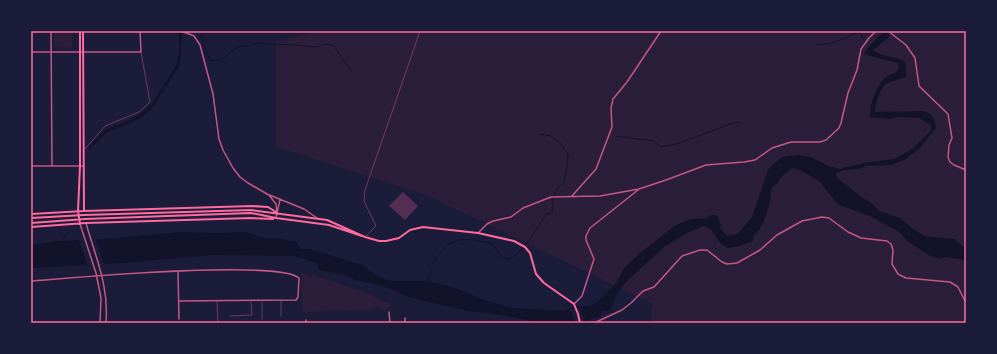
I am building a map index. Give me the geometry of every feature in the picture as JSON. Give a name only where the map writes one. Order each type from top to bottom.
[{"type":"main road","points":[[80,31],[82,53],[84,215],[86,223]]},
{"type":"main road","points":[[80,224],[78,211],[83,31]]},
{"type":"main road","points":[[31,214],[78,211],[252,206],[268,207],[277,213]]},
{"type":"main road","points":[[31,218],[78,215],[251,210],[327,220],[365,237]]},
{"type":"main road","points":[[31,223],[85,219],[251,213],[329,226],[374,240],[386,241],[399,238],[410,230],[423,227],[478,233],[514,241],[524,246],[530,253],[536,274],[544,283],[574,305],[580,323]]},
{"type":"main road","points":[[31,227],[86,223],[276,218]]},
{"type":"street","points":[[51,31],[52,166]]},
{"type":"street","points":[[31,52],[141,52],[140,31]]},
{"type":"street","points":[[181,31],[194,36],[200,45],[213,94],[217,129],[223,150],[233,168],[240,177],[248,183],[280,200],[311,212],[317,218]]},
{"type":"street","points":[[572,196],[596,169],[612,127],[611,108],[613,99],[661,31]]},
{"type":"street","points":[[478,233],[487,224],[493,221],[511,217],[523,208],[551,197],[600,196],[639,189],[706,165],[755,160],[772,148],[790,142],[820,142],[826,140],[841,123],[848,94],[857,70],[861,49],[876,31]]},
{"type":"street","points":[[888,31],[906,45],[915,58],[920,86],[948,114],[952,138],[949,145],[948,157],[950,162],[954,165],[966,170]]},
{"type":"street","points":[[31,166],[83,166]]},
{"type":"street","points":[[574,305],[582,296],[594,259],[586,240],[586,236],[590,228],[639,189]]},
{"type":"street","points":[[267,194],[274,202],[277,213]]},
{"type":"street","points":[[276,218],[280,200]]},
{"type":"street","points":[[595,323],[622,310],[643,291],[654,287],[682,256],[700,250],[707,250],[722,262],[727,264],[736,263],[760,250],[776,235],[796,225],[822,217],[830,218],[848,232],[862,238],[887,240],[891,244],[893,250],[892,264],[898,274],[906,278],[950,282],[958,287],[966,303]]},
{"type":"street","points":[[86,223],[101,272],[108,304],[106,323]]},
{"type":"street","points":[[80,224],[96,273],[101,298],[100,323]]},
{"type":"street","points":[[31,281],[178,271],[269,270],[292,274],[299,278],[298,299],[179,301]]},
{"type":"street","points":[[178,271],[179,319]]},
{"type":"street","points":[[389,312],[390,323]]},
{"type":"street","points":[[405,318],[405,323]]},
{"type":"lane","points":[[365,237],[376,226],[364,201],[365,190],[420,31]]},
{"type":"lane","points":[[80,151],[83,151],[105,126],[139,112],[150,102],[141,52]]},
{"type":"lane","points":[[230,316],[252,315],[252,300]]},
{"type":"lane","points":[[262,300],[262,319]]},
{"type":"lane","points":[[281,300],[282,316]]},
{"type":"lane","points":[[217,301],[218,323]]},
{"type":"shaded area","points":[[54,31],[73,31],[72,48],[55,47]]},
{"type":"shaded area","points":[[178,31],[182,31],[180,65],[153,107],[145,115],[131,123],[106,133],[90,149],[89,146],[105,130],[132,119],[152,104],[177,64],[180,47]]},
{"type":"shaded area","points":[[320,31],[966,31],[966,323],[650,323],[653,304],[426,195],[276,147],[276,42]]},
{"type":"shaded area","points":[[884,31],[892,31],[887,39],[873,50],[879,54],[905,62],[906,76],[890,82],[882,88],[878,96],[875,112],[923,111],[931,115],[934,119],[936,128],[920,148],[904,160],[892,165],[866,166],[858,169],[844,170],[836,173],[837,178],[873,204],[879,211],[900,218],[924,236],[954,239],[966,248],[966,260],[944,257],[942,259],[930,256],[907,241],[899,232],[870,216],[839,205],[816,179],[792,168],[780,178],[777,184],[772,187],[769,206],[762,226],[754,235],[753,241],[728,248],[721,244],[711,230],[706,227],[703,226],[687,233],[664,247],[626,282],[617,293],[611,309],[608,311],[604,310],[600,316],[579,323],[536,322],[446,306],[412,298],[383,286],[356,280],[340,274],[319,270],[317,263],[294,256],[212,255],[123,263],[31,268],[31,245],[58,241],[105,239],[181,232],[245,232],[263,238],[283,239],[296,242],[300,249],[309,249],[362,265],[376,276],[390,281],[424,281],[437,283],[452,287],[487,301],[513,308],[564,311],[578,306],[588,306],[596,303],[616,283],[624,268],[640,253],[676,225],[691,219],[706,218],[711,215],[717,215],[721,225],[720,228],[727,236],[738,234],[752,217],[769,168],[782,157],[799,155],[810,157],[826,165],[839,169],[864,163],[894,159],[912,149],[931,131],[931,125],[919,118],[898,117],[889,119],[870,117],[872,102],[876,91],[885,78],[898,70],[899,63],[864,54]]},
{"type":"shaded area","points":[[301,273],[333,281],[393,305],[385,310],[381,310],[381,308],[369,310],[302,313]]},
{"type":"pier","points":[[95,237],[105,266],[88,267],[78,238]]},
{"type":"pier","points":[[580,307],[585,322],[575,323],[570,309]]},
{"type":"building","points":[[403,192],[418,206],[405,220],[389,206]]},
{"type":"waterway","points":[[199,31],[211,61],[223,59],[240,46],[248,46],[257,43],[316,47],[326,44],[334,46],[351,71]]},
{"type":"waterway","points":[[859,31],[864,40]]},
{"type":"waterway","points":[[816,44],[822,45],[833,43],[860,32]]},
{"type":"waterway","points":[[615,136],[654,141],[661,147],[676,144],[736,122],[740,123]]},
{"type":"waterway","points":[[427,281],[438,255],[447,245],[467,239],[491,243],[503,258],[509,259],[526,245],[546,214],[552,213],[553,200],[557,189],[564,182],[568,155],[561,144],[551,136],[540,134]]},
{"type":"waterway","points":[[62,240],[68,233]]}]
